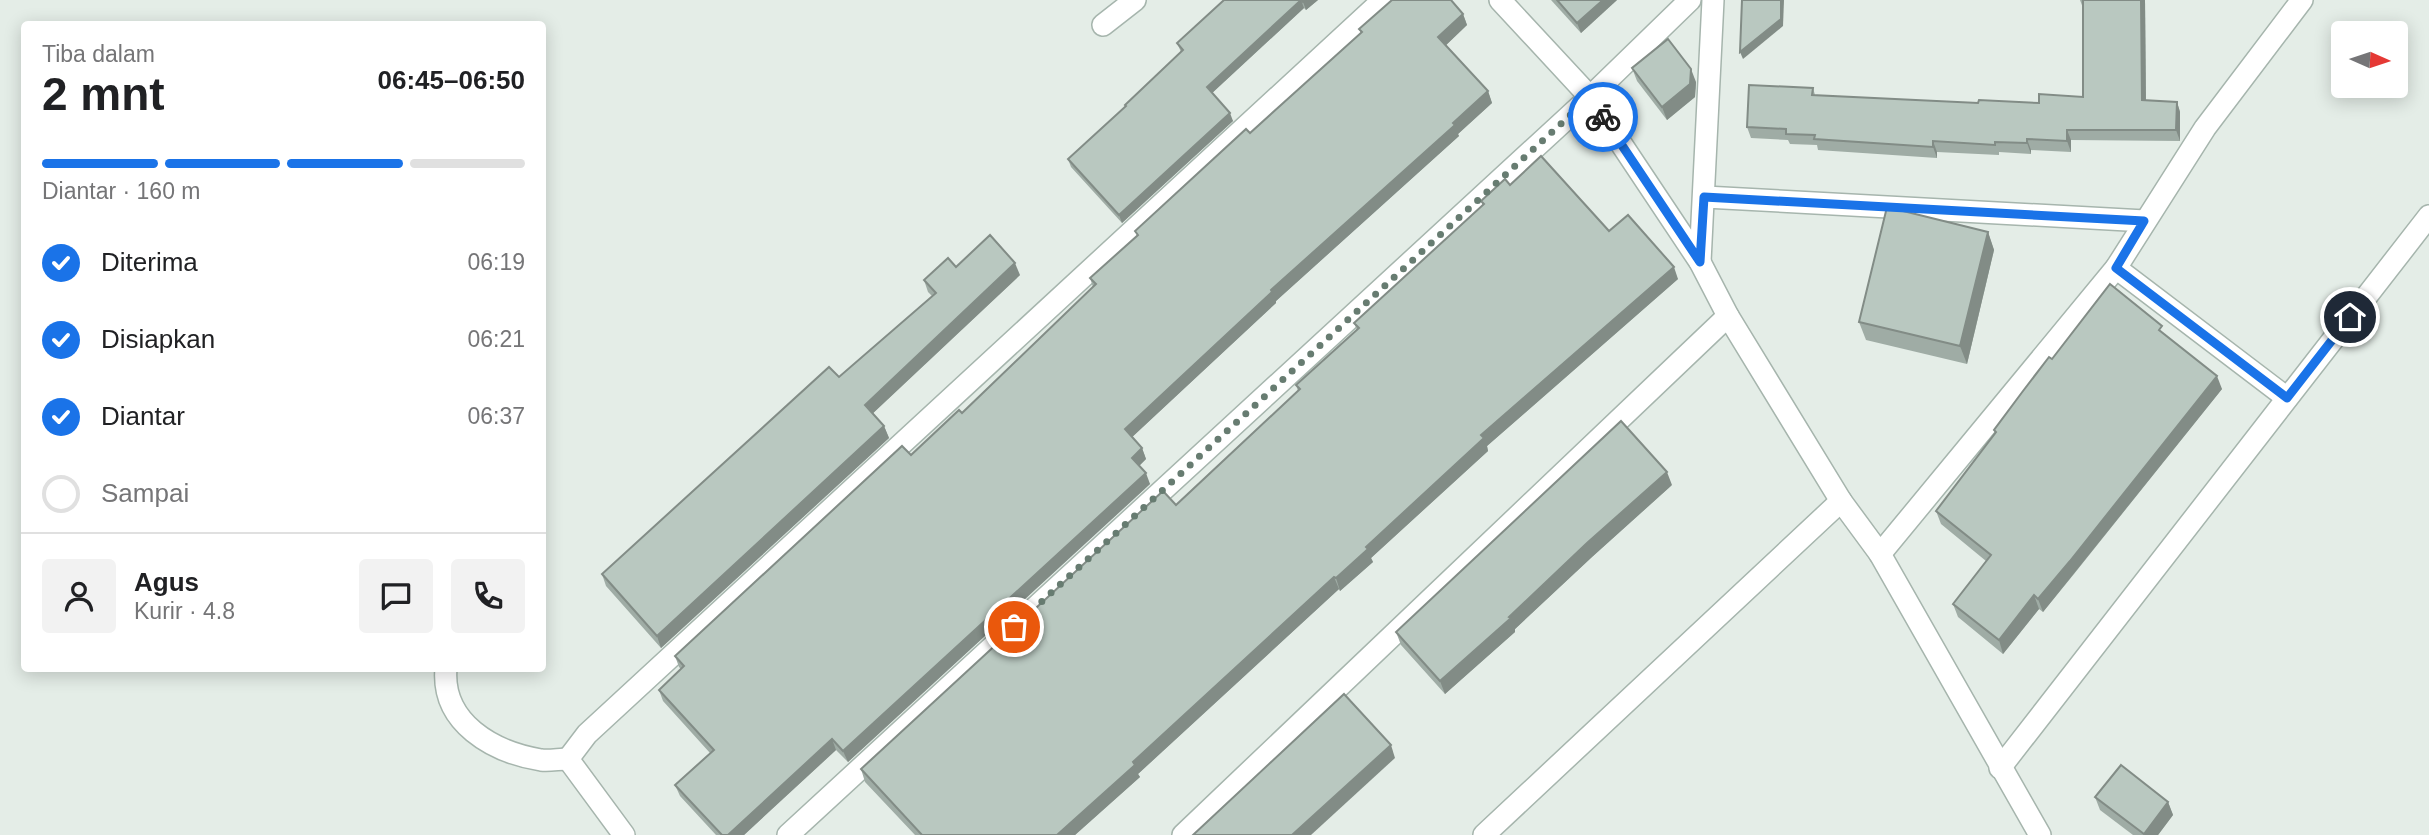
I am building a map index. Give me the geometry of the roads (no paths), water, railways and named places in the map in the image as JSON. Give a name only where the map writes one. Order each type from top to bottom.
[{"type":"street","points":[[1103,25],[1135,0]]},
{"type":"street","points":[[568,759],[587,734],[1383,0]]},
{"type":"street","points":[[1500,0],[1590,97],[1700,262],[1728,316],[1841,502],[1880,554],[2040,835]]},
{"type":"street","points":[[788,835],[1590,97],[1690,0]]},
{"type":"street","points":[[1700,262],[1713,0]]},
{"type":"street","points":[[1880,554],[2116,268],[2205,128],[2302,0]]},
{"type":"street","points":[[1704,197],[2144,221]]},
{"type":"street","points":[[2000,768],[2429,216]]},
{"type":"street","points":[[2116,268],[2287,398]]},
{"type":"street","points":[[1183,835],[1728,316]]},
{"type":"street","points":[[1484,835],[1841,502]]},
{"type":"street","points":[[446,672],[444,684],[457,718],[496,748],[543,760],[568,759]]},
{"type":"street","points":[[568,759],[624,835]]}]
